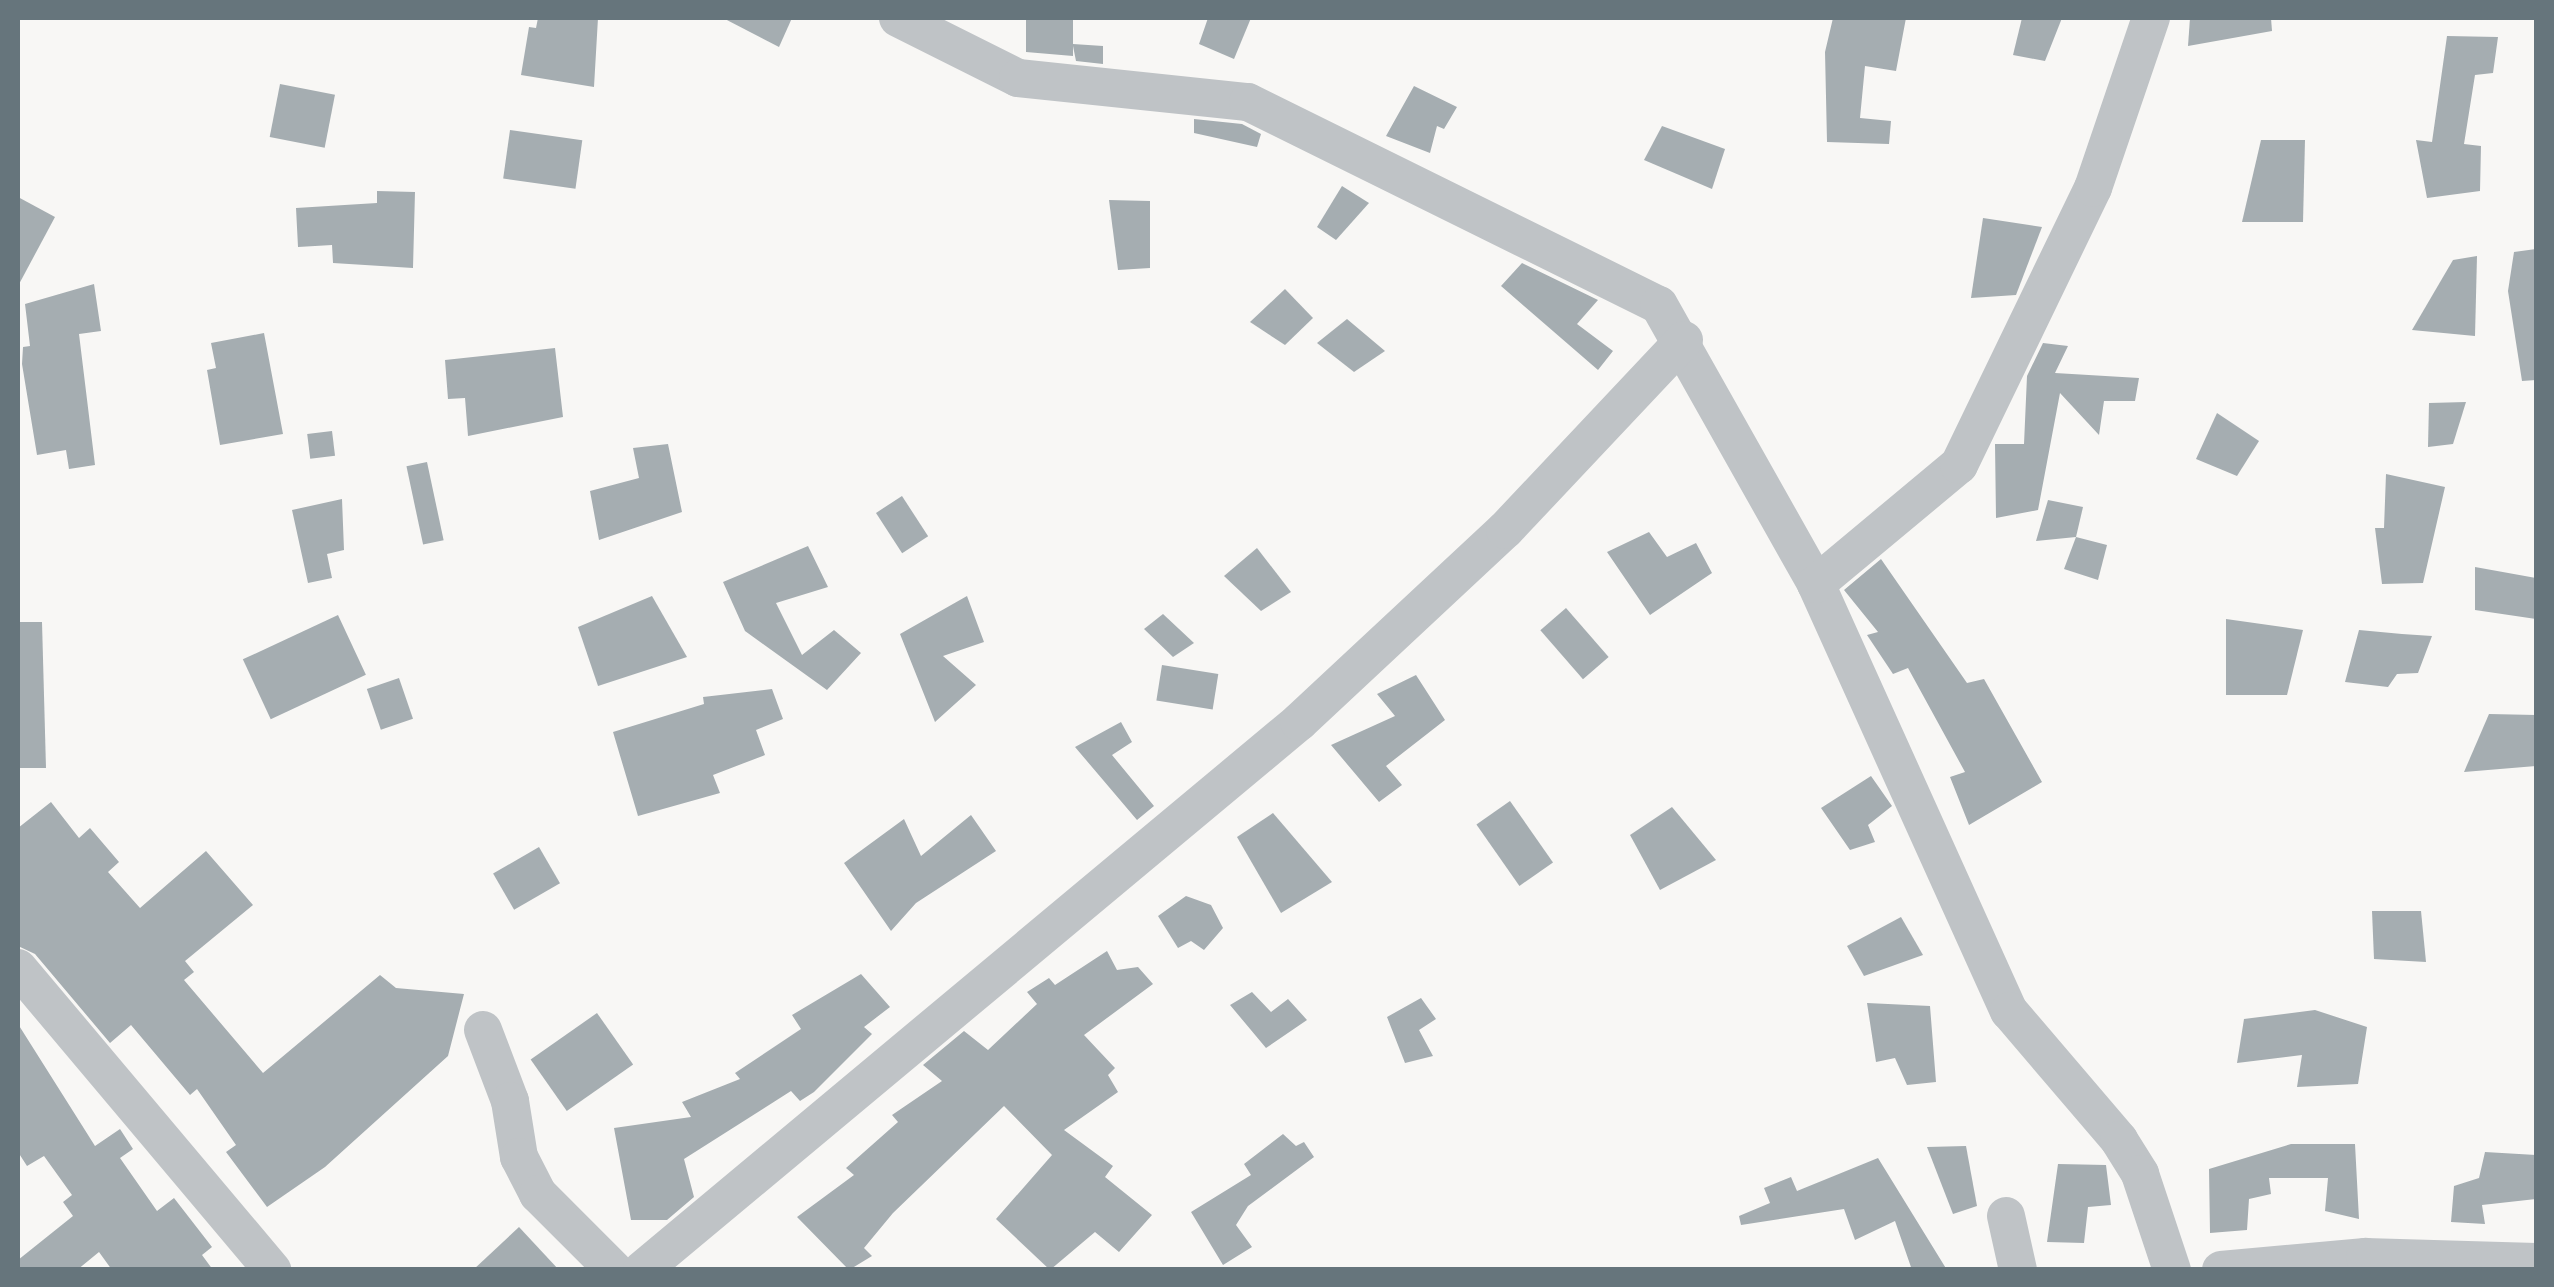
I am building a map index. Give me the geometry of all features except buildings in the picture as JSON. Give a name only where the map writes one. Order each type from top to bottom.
[{"type":"street","points":[[898,18],[1018,78],[1248,102],[1636,290],[1684,340],[1816,584],[2009,1011],[2126,1152],[2172,1270]]},
{"type":"street","points":[[1816,584],[1959,465],[2092,188],[2151,18]]},
{"type":"street","points":[[642,1270],[1299,722],[1505,530],[1684,340]]},
{"type":"street","points":[[18,968],[272,1270]]},
{"type":"street","points":[[482,1030],[510,1101],[518,1157],[538,1194],[614,1270]]},
{"type":"street","points":[[2006,1216],[2018,1270]]},
{"type":"street","points":[[2220,1270],[2365,1257],[2536,1262]]}]
